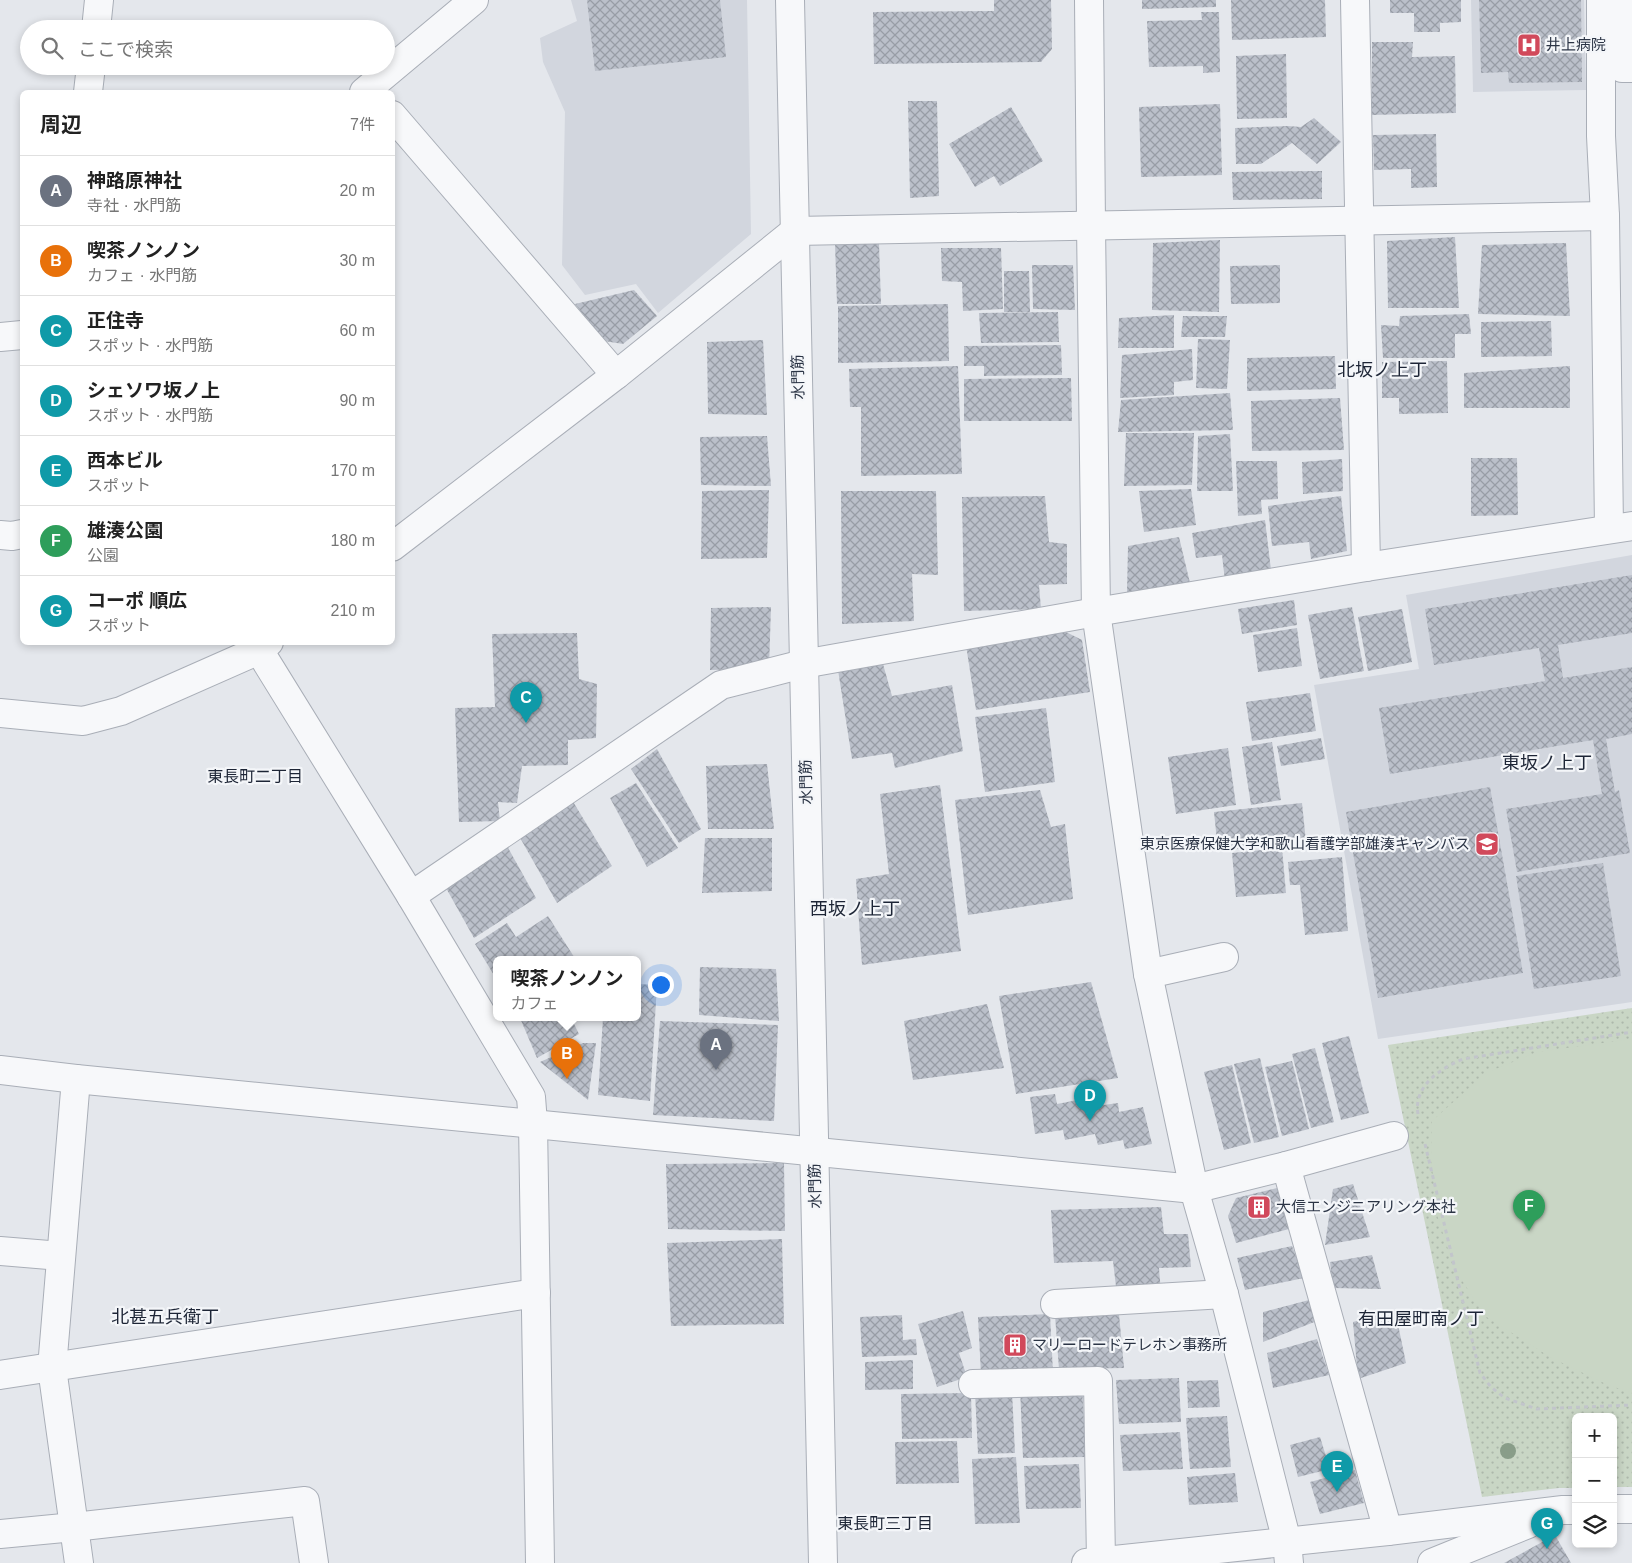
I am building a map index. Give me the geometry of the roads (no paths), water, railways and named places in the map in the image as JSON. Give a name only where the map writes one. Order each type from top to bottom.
[{"type":"street","points":[[97,20],[99,0]]},
{"type":"street","points":[[395,68],[474,0]]},
{"type":"street","name":"水門筋","points":[[790,0],[823,1563]]},
{"type":"street","points":[[1089,0],[1096,612],[1148,974],[1194,1189],[1224,1294],[1288,1553]]},
{"type":"street","points":[[1355,0],[1366,567]]},
{"type":"street","points":[[411,896],[721,685],[803,664],[1096,612],[1620,527],[1601,136],[1601,0]]},
{"type":"street","points":[[1621,0],[1622,68],[1632,68]]},
{"type":"street","points":[[88,90],[90,75]]},
{"type":"street","points":[[370,90],[387,75]]},
{"type":"street","points":[[395,119],[616,374]]},
{"type":"street","points":[[395,545],[616,374],[795,231],[1605,216]]},
{"type":"street","points":[[0,337],[20,335]]},
{"type":"street","points":[[0,535],[20,534]]},
{"type":"street","points":[[0,713],[83,721],[121,710],[261,645],[531,1096],[540,1563]]},
{"type":"street","points":[[1148,974],[1224,957]]},
{"type":"street","points":[[0,1070],[1194,1189],[1394,1136]]},
{"type":"street","points":[[76,1079],[52,1368],[79,1563]]},
{"type":"street","points":[[1286,1166],[1388,1532]]},
{"type":"street","points":[[0,1250],[61,1256]]},
{"type":"street","points":[[0,1375],[536,1293]]},
{"type":"street","points":[[1055,1304],[1224,1294]]},
{"type":"street","points":[[973,1384],[1098,1381],[1094,1562],[1288,1553],[1388,1532],[1569,1510]]},
{"type":"street","points":[[0,1534],[305,1501],[314,1563]]},
{"type":"street","points":[[1617,1509],[1632,1509]]},
{"type":"street","points":[[1429,1526],[1440,1561],[1569,1510]]},
{"type":"place","name":"井上病院","points":[[1529,45]]},
{"type":"place","name":"正住寺","points":[[526,723]]},
{"type":"place","name":"東京医療保健大学和歌山看護学部雄湊キャンバス","points":[[1487,844]]},
{"type":"place","name":"神路原神社","points":[[716,1070]]},
{"type":"place","name":"喫茶ノンノン","points":[[567,1079]]},
{"type":"place","name":"シェソワ坂ノ上","points":[[1090,1121]]},
{"type":"place","name":"大信エンジニアリング本社","points":[[1259,1207]]},
{"type":"place","name":"雄湊公園","points":[[1529,1231]]},
{"type":"place","name":"マリーロードテレホン事務所","points":[[1015,1345]]},
{"type":"place","name":"西本ビル","points":[[1337,1492]]},
{"type":"place","name":"コーポ 順広","points":[[1547,1549]]},
{"type":"district","name":"北坂ノ上丁","points":[[1382,370]]},
{"type":"district","name":"東坂ノ上丁","points":[[1547,763]]},
{"type":"district","name":"東長町二丁目","points":[[255,776]]},
{"type":"district","name":"西坂ノ上丁","points":[[855,909]]},
{"type":"district","name":"北甚五兵衛丁","points":[[165,1317]]},
{"type":"district","name":"有田屋町南ノ丁","points":[[1421,1319]]},
{"type":"district","name":"東長町三丁目","points":[[885,1523]]}]
